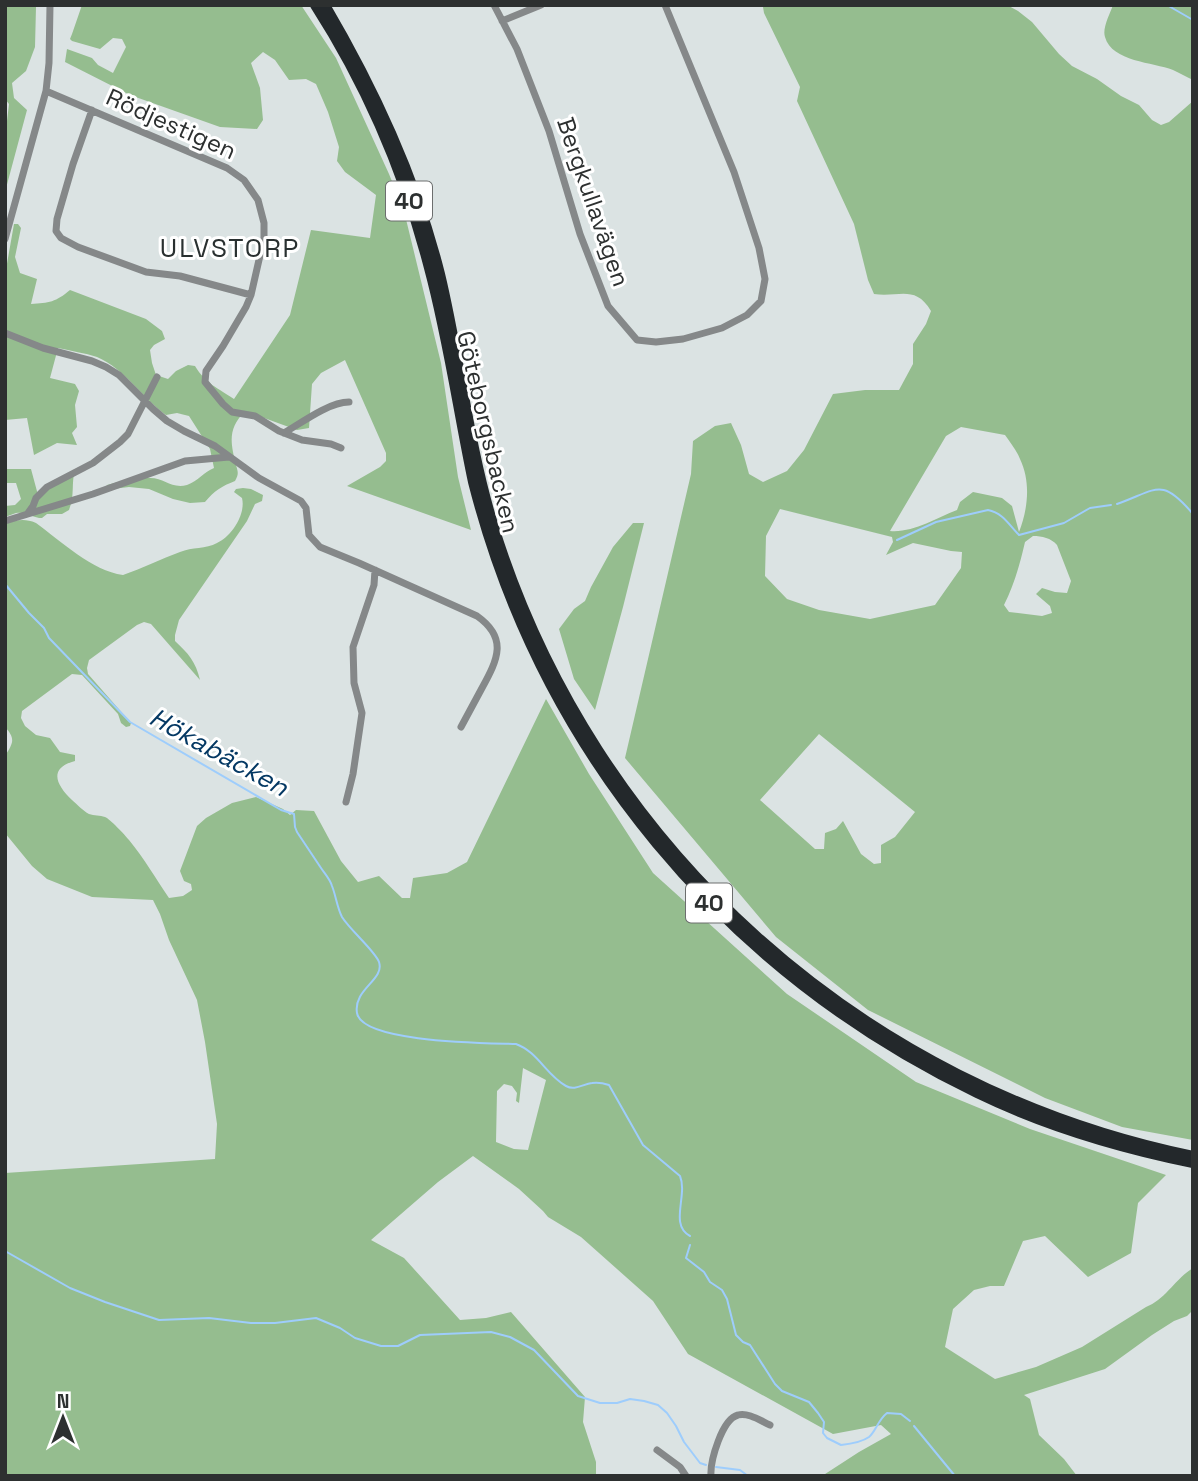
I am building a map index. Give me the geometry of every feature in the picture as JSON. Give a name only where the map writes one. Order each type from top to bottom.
[{"type":"highway","name":"Göteborgsbacken","points":[[315,5],[366,96],[409,199],[430,269],[476,490],[506,584],[550,681],[613,788],[681,873],[706,901],[753,945],[836,1011],[888,1045],[967,1088],[1025,1114],[1122,1146],[1193,1163]]},
{"type":"highway","name":"Göteborgsbacken","points":[[325,5],[395,139],[417,197],[446,300],[482,484],[514,582],[542,647],[572,706],[602,757],[639,810],[682,863],[748,929],[808,980],[892,1037],[936,1063],[1028,1106],[1120,1137],[1193,1156]]},
{"type":"street","points":[[5,239],[46,91],[50,5]]},
{"type":"street","name":"Bergkullavägen","points":[[494,5],[517,49],[550,131],[580,234],[608,306],[637,340],[656,342],[683,339],[722,328],[747,316],[761,301],[765,279],[759,248],[734,172],[665,5]]},
{"type":"street","points":[[502,21],[541,5]]},
{"type":"street","name":"Rödjestigen","points":[[46,91],[227,168],[244,180],[258,200],[264,223],[261,255],[251,295],[239,321],[206,371],[205,382],[232,412],[255,416],[285,433]]},
{"type":"street","points":[[92,110],[57,219],[56,231],[61,238],[146,272],[180,276],[251,295]]},
{"type":"street","points":[[5,332],[21,341],[106,367],[119,375],[167,421],[215,446],[259,478],[301,501],[306,508],[309,535],[320,547],[477,616],[491,628],[498,644],[496,663],[461,727]]},
{"type":"street","points":[[28,513],[36,498],[47,487],[93,463],[120,442],[128,433],[157,377]]},
{"type":"street","points":[[285,433],[325,410],[342,402],[349,402]]},
{"type":"street","points":[[285,433],[302,440],[341,448]]},
{"type":"street","points":[[5,521],[93,494],[185,461],[230,457]]},
{"type":"street","points":[[346,802],[362,713],[354,683],[353,647],[374,586],[375,570]]},
{"type":"street","points":[[711,1476],[715,1452],[724,1429],[733,1417],[743,1414],[770,1425]]},
{"type":"street","points":[[657,1450],[680,1467],[686,1476]]},
{"type":"green space","points":[[5,5],[36,7],[35,47],[26,71],[12,83],[14,98],[27,110],[5,192],[5,121],[9,104],[5,99]]},
{"type":"green space","points":[[82,5],[301,5],[336,58],[404,211],[441,363],[458,477],[471,530],[347,486],[380,467],[386,461],[386,453],[345,360],[321,373],[312,384],[309,428],[297,430],[245,411],[232,436],[238,475],[235,481],[222,487],[205,502],[190,503],[149,489],[129,487],[104,490],[107,485],[145,478],[155,478],[177,486],[187,485],[214,468],[210,449],[189,416],[177,413],[166,415],[125,376],[97,357],[58,348],[50,378],[75,384],[79,391],[75,405],[77,427],[72,433],[77,445],[57,443],[34,455],[27,418],[5,420],[5,275],[14,224],[21,228],[15,257],[20,273],[37,279],[31,304],[52,301],[70,290],[146,319],[162,331],[165,339],[150,350],[156,375],[168,379],[188,365],[195,366],[208,381],[234,399],[290,315],[311,230],[370,238],[376,195],[345,172],[337,161],[339,147],[316,84],[306,79],[289,80],[275,60],[263,52],[251,63],[260,88],[263,120],[257,129],[220,127],[130,95],[65,62],[67,49],[92,58],[98,65],[113,73],[126,47],[122,39],[113,38],[100,49],[72,41],[70,39]]},
{"type":"green space","points":[[1007,5],[1032,22],[1072,66],[1139,105],[1152,120],[1161,125],[1169,122],[1193,101],[1193,1140],[1122,1127],[1045,1098],[868,1010],[776,937],[625,758],[691,474],[693,441],[715,426],[731,423],[741,445],[749,474],[763,482],[787,471],[804,450],[833,394],[899,390],[913,364],[913,344],[931,311],[925,303],[912,295],[874,294],[854,224],[797,101],[800,87],[763,7]],"holes":[[[961,427],[1005,435],[1019,456],[1026,477],[1026,505],[1019,532],[1012,506],[1002,498],[973,492],[960,502],[957,510],[916,527],[890,531],[946,436]],[[780,509],[892,537],[893,542],[886,555],[913,543],[962,552],[961,568],[935,605],[870,619],[819,610],[787,599],[765,576],[766,536]],[[1033,536],[1040,536],[1055,543],[1071,581],[1067,593],[1042,588],[1036,594],[1050,606],[1052,613],[1042,616],[1009,612],[1004,605],[1025,542]],[[819,734],[915,812],[895,837],[881,845],[881,863],[874,864],[861,854],[843,821],[836,829],[825,833],[824,849],[815,849],[760,800]]]},
{"type":"green space","points":[[1113,5],[1193,5],[1193,80],[1173,70],[1134,60],[1116,52],[1109,45],[1104,33]]},
{"type":"green space","points":[[5,469],[31,469],[38,495],[75,469],[69,510],[62,514],[47,514],[42,518],[20,513],[5,517],[5,506],[15,505],[21,499],[16,483],[5,483]]},
{"type":"green space","points":[[236,489],[251,489],[263,495],[262,501],[255,504],[247,521],[179,620],[175,635],[175,641],[191,658],[200,680],[151,624],[144,622],[89,660],[87,668],[88,674],[131,723],[130,726],[126,727],[121,723],[118,714],[82,675],[72,674],[22,711],[21,718],[25,726],[36,735],[50,738],[60,752],[75,755],[75,761],[66,764],[58,772],[57,778],[66,794],[87,813],[105,817],[117,827],[140,854],[169,898],[183,896],[192,890],[191,884],[184,881],[180,871],[197,826],[232,803],[256,797],[290,815],[296,810],[314,811],[341,861],[358,882],[379,876],[402,898],[410,898],[413,878],[447,873],[467,862],[546,699],[589,774],[653,873],[787,994],[916,1082],[1030,1129],[1166,1175],[1138,1203],[1131,1253],[1088,1277],[1045,1236],[1023,1241],[1004,1286],[974,1290],[953,1309],[945,1347],[995,1379],[1036,1367],[1082,1347],[1159,1300],[1193,1268],[1193,1310],[1187,1316],[1152,1335],[1105,1369],[1024,1395],[1030,1399],[1039,1435],[1077,1476],[822,1476],[891,1434],[881,1425],[833,1434],[688,1354],[653,1301],[581,1237],[548,1217],[519,1189],[473,1156],[438,1182],[371,1240],[404,1258],[460,1320],[511,1312],[585,1397],[583,1422],[596,1462],[596,1476],[5,1476],[5,1173],[215,1159],[217,1124],[197,1000],[153,900],[92,897],[47,879],[32,866],[5,833],[5,756],[12,741],[5,727],[5,524],[20,520],[36,523],[88,562],[123,575],[180,552],[223,540],[237,524],[242,511],[242,498],[234,492]],"holes":[[[523,1068],[546,1080],[528,1150],[514,1149],[496,1142],[497,1091],[504,1084],[512,1086],[519,1103]]]},
{"type":"green space","points":[[633,523],[644,523],[595,710],[574,679],[559,629],[574,609],[585,601],[613,547]]},
{"type":"waterway","points":[[1167,5],[1193,20]]},
{"type":"waterway","points":[[1117,504],[1150,491],[1165,490],[1173,494],[1193,514]]},
{"type":"waterway","points":[[897,540],[936,522],[988,510],[1002,517],[1019,535],[1064,523],[1090,508],[1111,505]]},
{"type":"waterway","name":"Hökabäcken","points":[[5,584],[44,628],[49,638],[130,722],[281,810],[294,814],[297,832],[330,881],[342,917],[379,962],[378,974],[357,1005],[357,1013],[364,1023],[402,1036],[455,1042],[516,1044],[530,1052],[566,1086],[576,1088],[596,1083],[609,1085],[643,1145],[680,1176],[681,1225],[690,1236]]},
{"type":"waterway","name":"Hökabäcken","points":[[690,1245],[686,1258],[722,1290],[727,1299],[736,1335],[750,1345],[782,1391],[809,1402],[824,1422],[823,1433],[827,1438],[841,1445],[863,1440],[871,1435],[887,1413],[901,1414],[910,1421]]},
{"type":"waterway","points":[[5,1251],[70,1288],[159,1320],[209,1318],[275,1323],[316,1318],[355,1338],[381,1346],[398,1346],[420,1335],[491,1332],[510,1337],[534,1350],[578,1396],[600,1403],[617,1403],[630,1399],[658,1405],[667,1413],[700,1463],[706,1465]]},
{"type":"waterway","name":"Hökabäcken","points":[[914,1426],[955,1476]]},
{"type":"waterway","points":[[716,1467],[740,1470],[748,1476]]},
{"type":"district","name":"ULVSTORP","points":[[230,248]]}]
